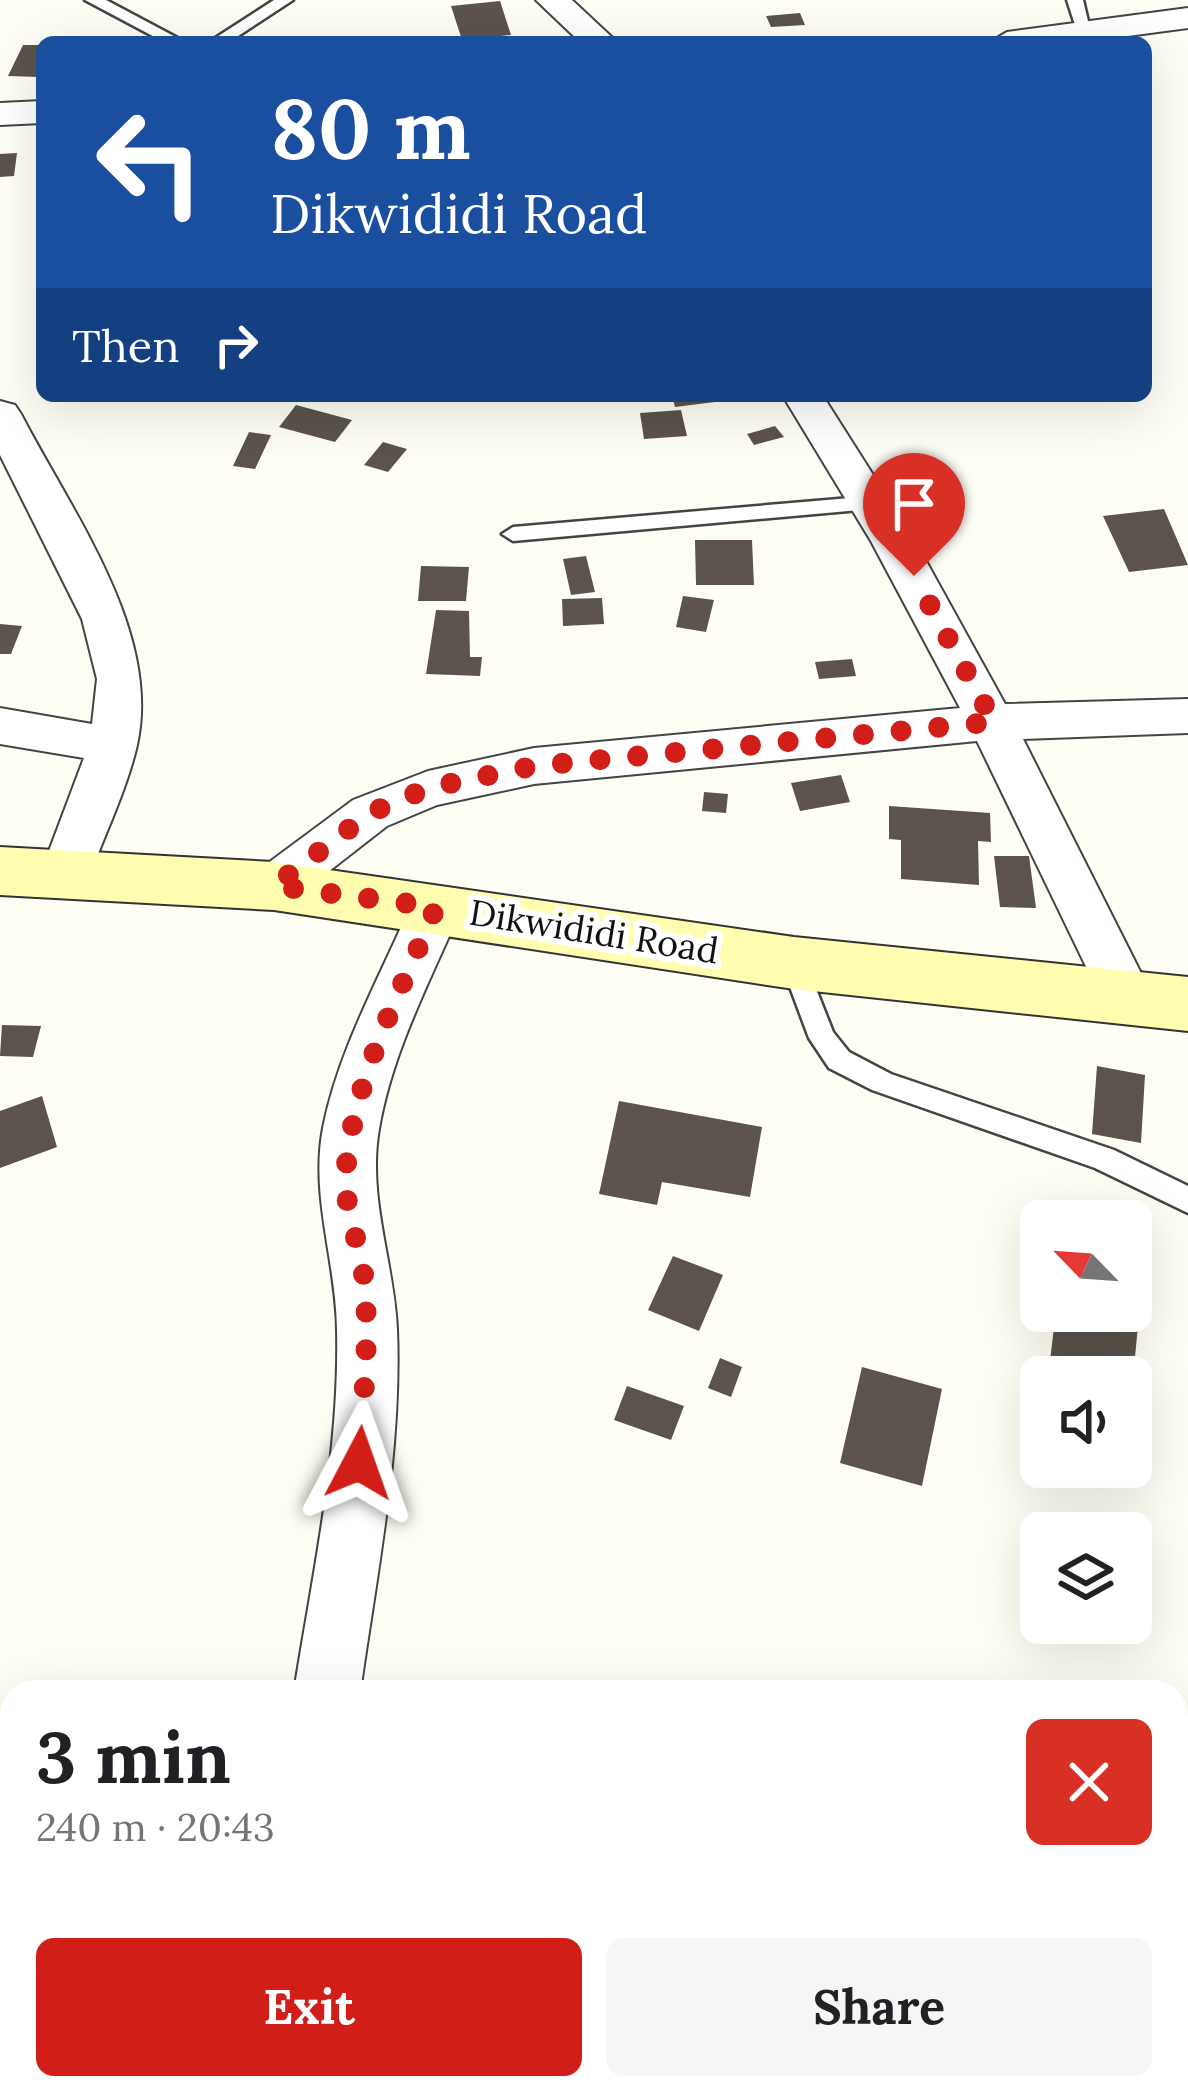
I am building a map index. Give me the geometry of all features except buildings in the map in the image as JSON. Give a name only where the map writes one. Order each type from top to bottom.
[{"type":"street","points":[[552,0],[593,36]]},
{"type":"street","points":[[1066,36],[1188,19]]},
{"type":"street","points":[[0,114],[36,112]]},
{"type":"street","points":[[807,402],[874,503],[994,722],[1126,995]]},
{"type":"street","points":[[0,414],[105,619],[120,679],[112,746],[65,875]]},
{"type":"street","points":[[274,886],[370,813],[428,788],[534,766],[994,722],[1188,716]]},
{"type":"street","points":[[0,726],[112,746]]},
{"type":"street","name":"Dikwididi Road","points":[[0,871],[274,886],[794,963],[1188,1004]]},
{"type":"street","points":[[329,1680],[359,1463],[367,1332],[364,1277],[345,1176],[351,1127],[370,1067],[436,907]]},
{"type":"lane","points":[[93,0],[165,36]]},
{"type":"lane","points":[[228,36],[285,0]]},
{"type":"lane","points":[[1075,0],[1086,34]]},
{"type":"lane","points":[[513,534],[874,503]]},
{"type":"lane","points":[[794,963],[822,1038],[839,1060],[882,1082],[1104,1159],[1188,1200]]},
{"type":"route","points":[[359,1463],[367,1332],[364,1277],[345,1176],[351,1127],[370,1067],[436,907],[274,886],[370,813],[428,788],[534,766],[994,722],[914,576]]}]
